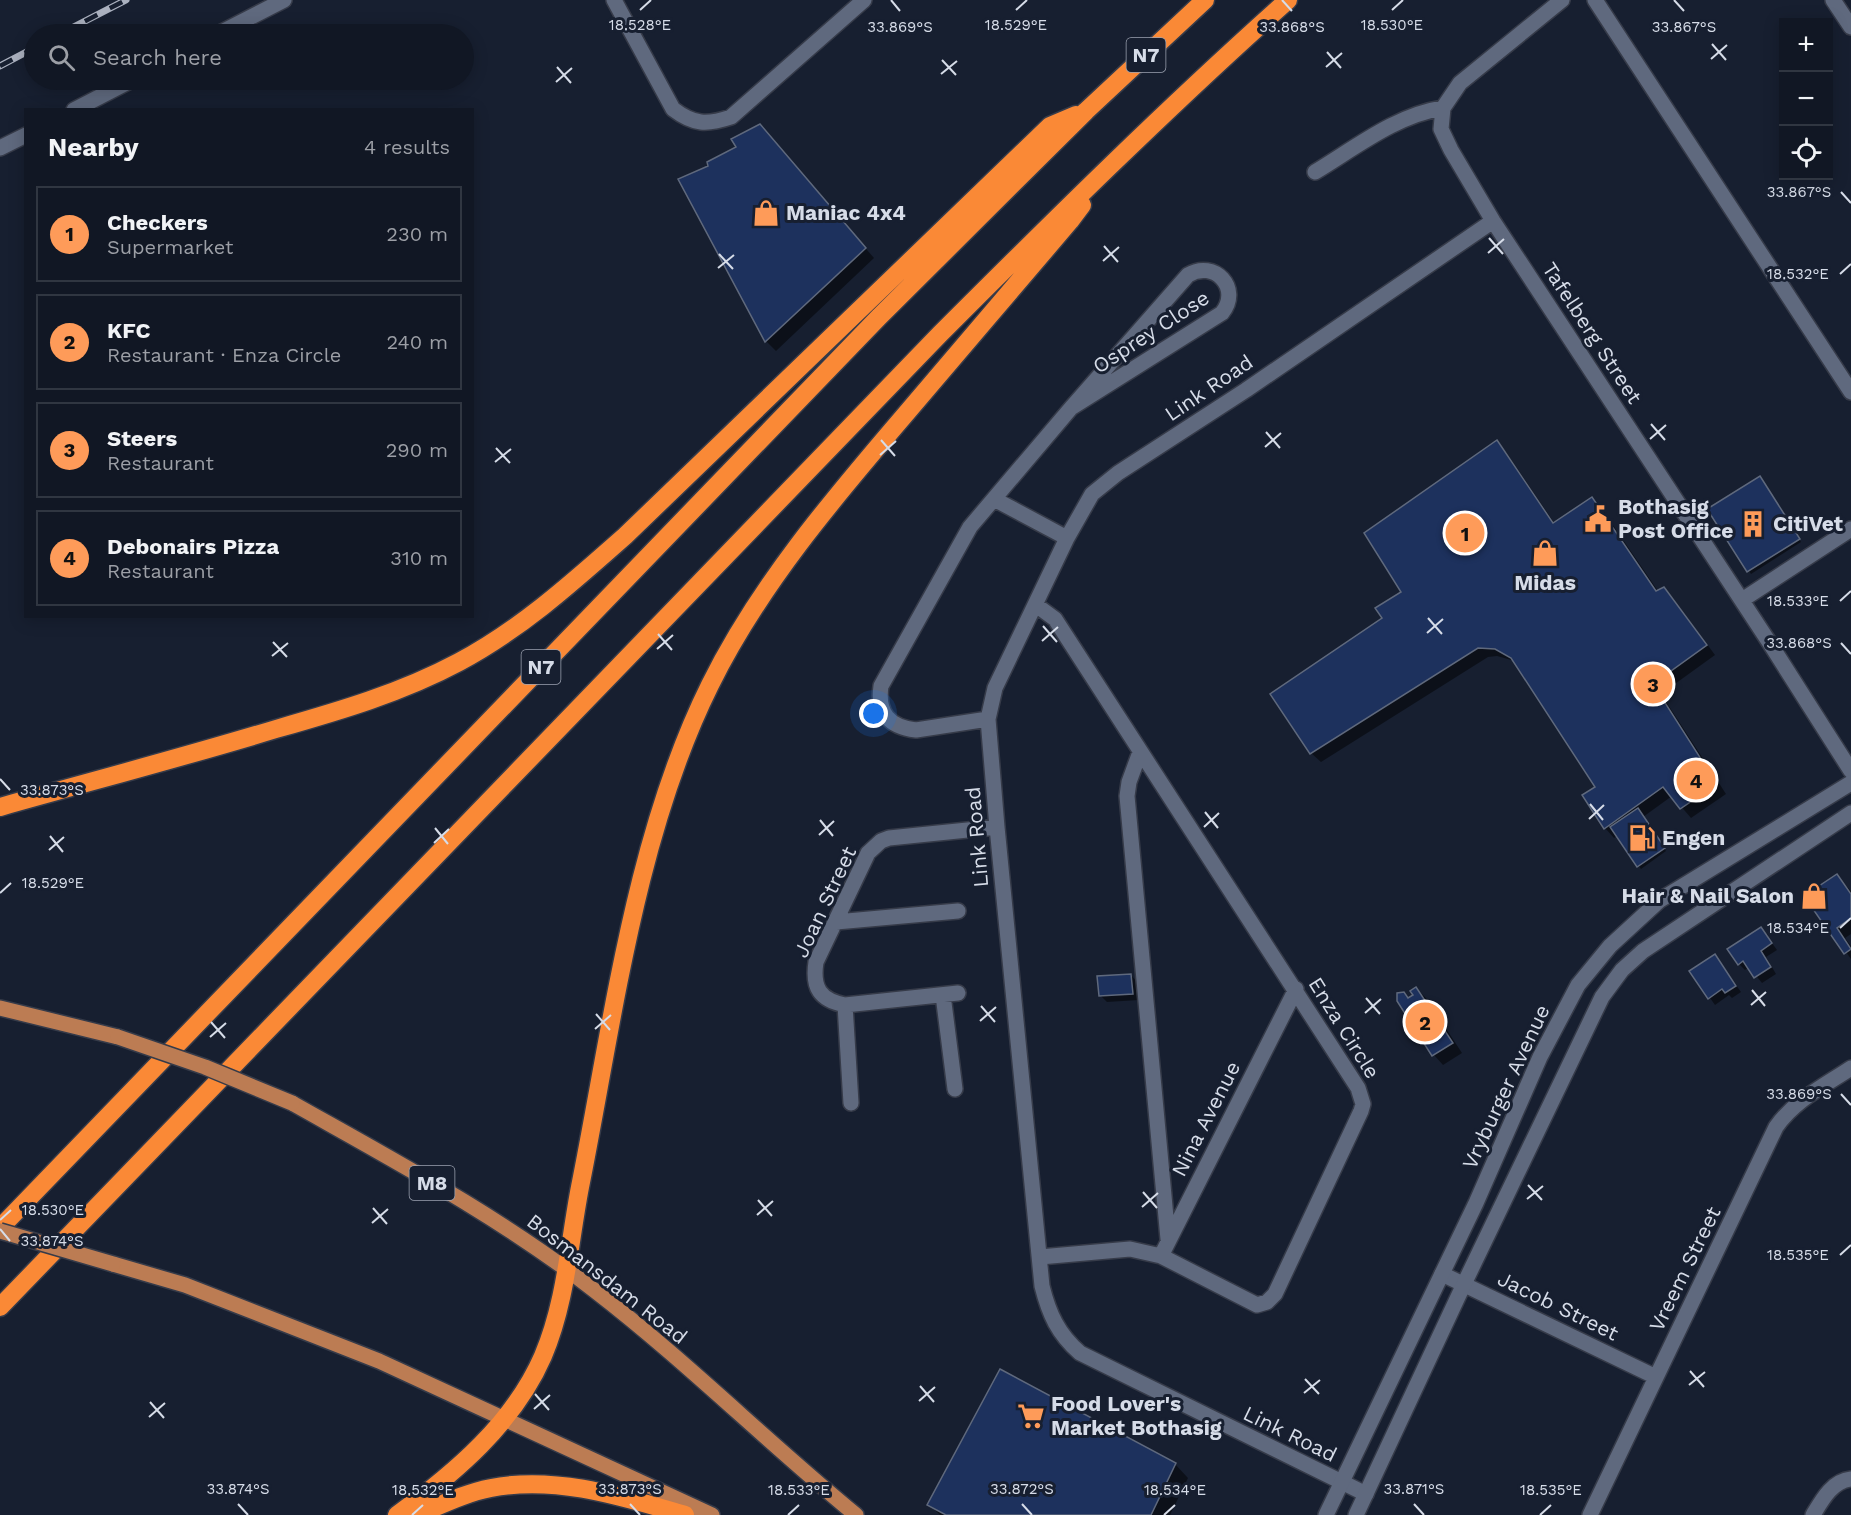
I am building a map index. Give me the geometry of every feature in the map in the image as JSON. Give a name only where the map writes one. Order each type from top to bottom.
[{"type":"highway","name":"N7","points":[[0,1230],[870,327],[1086,111],[1205,0]]},
{"type":"highway","name":"N7","points":[[0,1307],[902,372],[1089,186],[1288,0]]},
{"type":"highway","points":[[0,807],[361,704],[424,680],[495,641],[563,592],[625,536],[1050,126],[1086,111]]},
{"type":"highway","points":[[397,1515],[428,1493],[467,1459],[505,1420],[543,1357],[558,1312],[567,1270],[575,1214],[615,1004],[648,859],[675,765],[710,684],[757,602],[800,544],[854,475],[1070,221],[1083,202],[1089,186]]},
{"type":"highway","points":[[417,1515],[460,1496],[491,1488],[546,1484],[577,1488],[685,1515]]},
{"type":"main road","name":"Bosmansdam Road","points":[[0,1008],[118,1038],[205,1067],[292,1103],[468,1205],[567,1270],[642,1330],[856,1515]]},
{"type":"main road","points":[[0,1230],[185,1285],[275,1319],[379,1361],[712,1515]]},
{"type":"street","points":[[237,24],[284,0]]},
{"type":"street","points":[[614,0],[673,109],[697,122],[712,123],[731,117],[864,0]]},
{"type":"street","points":[[1315,172],[1401,121],[1425,111],[1443,108],[1460,83],[1562,0]]},
{"type":"street","points":[[1595,0],[1851,392]]},
{"type":"street","points":[[1833,0],[1851,27]]},
{"type":"street","points":[[78,108],[113,90]]},
{"type":"street","name":"Tafelberg Street","points":[[1443,108],[1441,129],[1450,150],[1493,221],[1742,600],[1851,771]]},
{"type":"street","points":[[0,148],[24,136]]},
{"type":"street","name":"Link Road","points":[[1366,1494],[1080,1353],[1063,1335],[1050,1314],[1042,1286],[988,719],[995,688],[1085,502],[1099,487],[1246,390],[1493,221]]},
{"type":"street","name":"Osprey Close","points":[[988,719],[916,730],[906,729],[897,726],[881,709],[879,699],[881,686],[970,527],[1071,408],[1188,275],[1197,270],[1208,270],[1220,277],[1231,296],[1228,306],[1222,313],[1071,408]]},
{"type":"street","points":[[994,499],[1067,538]]},
{"type":"street","points":[[1742,600],[1851,529]]},
{"type":"street","name":"Enza Circle","points":[[1036,605],[1055,619],[1296,989],[1358,1088],[1363,1104],[1275,1294],[1267,1302],[1257,1305],[1161,1256]]},
{"type":"street","points":[[1140,752],[1129,782],[1127,796],[1168,1239]]},
{"type":"street","name":"Vryburger Avenue","points":[[1326,1515],[1476,1203],[1540,1057],[1568,1001],[1591,967],[1660,900],[1851,783]]},
{"type":"street","points":[[1356,1515],[1602,997],[1622,970],[1643,951],[1851,813]]},
{"type":"street","name":"Joan Street","points":[[845,1005],[828,1000],[822,995],[814,979],[816,962],[868,853],[881,841],[889,838],[997,827]]},
{"type":"street","points":[[836,922],[958,911]]},
{"type":"street","name":"Nina Avenue","points":[[1161,1256],[1296,989]]},
{"type":"street","points":[[851,1103],[845,1005],[958,993]]},
{"type":"street","points":[[943,995],[955,1089]]},
{"type":"street","name":"Vreem Street","points":[[1590,1515],[1776,1127],[1796,1104],[1851,1068]]},
{"type":"street","points":[[1040,1257],[1130,1249],[1161,1256]]},
{"type":"street","name":"Jacob Street","points":[[1442,1274],[1656,1377]]},
{"type":"street","points":[[1813,1515],[1825,1496],[1836,1485],[1851,1479]]},
{"type":"building","name":"Maniac 4x4","points":[[760,124],[866,248],[765,342],[678,179],[708,166],[707,162],[736,147],[731,139]]},
{"type":"building","points":[[1497,440],[1553,523],[1592,497],[1656,591],[1664,587],[1707,645],[1653,684],[1717,784],[1680,809],[1663,787],[1604,829],[1582,795],[1595,787],[1511,658],[1495,649],[1478,648],[1310,754],[1270,694],[1382,618],[1375,608],[1401,592],[1364,533]]},
{"type":"building","name":"CitiVet","points":[[1760,476],[1800,539],[1747,572],[1707,509]]},
{"type":"building","points":[[1638,808],[1665,848],[1637,867],[1610,827]]},
{"type":"building","points":[[1837,874],[1851,894],[1851,918],[1837,928],[1851,949],[1844,954],[1804,896]]},
{"type":"building","points":[[1761,927],[1772,943],[1761,951],[1771,967],[1754,978],[1743,961],[1738,965],[1727,949]]},
{"type":"building","points":[[1715,954],[1736,986],[1725,993],[1722,989],[1708,999],[1689,971]]},
{"type":"building","points":[[1131,974],[1133,994],[1099,996],[1097,976]]},
{"type":"building","points":[[1416,987],[1453,1043],[1432,1056],[1397,1001],[1397,993],[1404,992],[1408,998],[1413,995],[1410,991]]},
{"type":"building","name":"Food Lover's Market Bothasig","points":[[1000,1369],[1176,1463],[1151,1515],[946,1515],[927,1505]]},
{"type":"railway","points":[[79,24],[126,0]]},
{"type":"railway","points":[[0,66],[24,53]]},
{"type":"place","name":"Maniac 4x4","points":[[766,213]]},
{"type":"place","name":"Bothasig Post Office","points":[[1598,519]]},
{"type":"place","name":"CitiVet","points":[[1753,524]]},
{"type":"place","name":"Checkers","points":[[1465,533]]},
{"type":"place","name":"Midas","points":[[1545,553]]},
{"type":"place","name":"Steers","points":[[1653,684]]},
{"type":"place","name":"Debonairs Pizza","points":[[1696,780]]},
{"type":"place","name":"Engen","points":[[1642,838]]},
{"type":"place","name":"Hair & Nail Salon","points":[[1814,896]]},
{"type":"place","name":"KFC","points":[[1425,1022]]},
{"type":"place","name":"Food Lover's Market Bothasig","points":[[1031,1416]]}]
